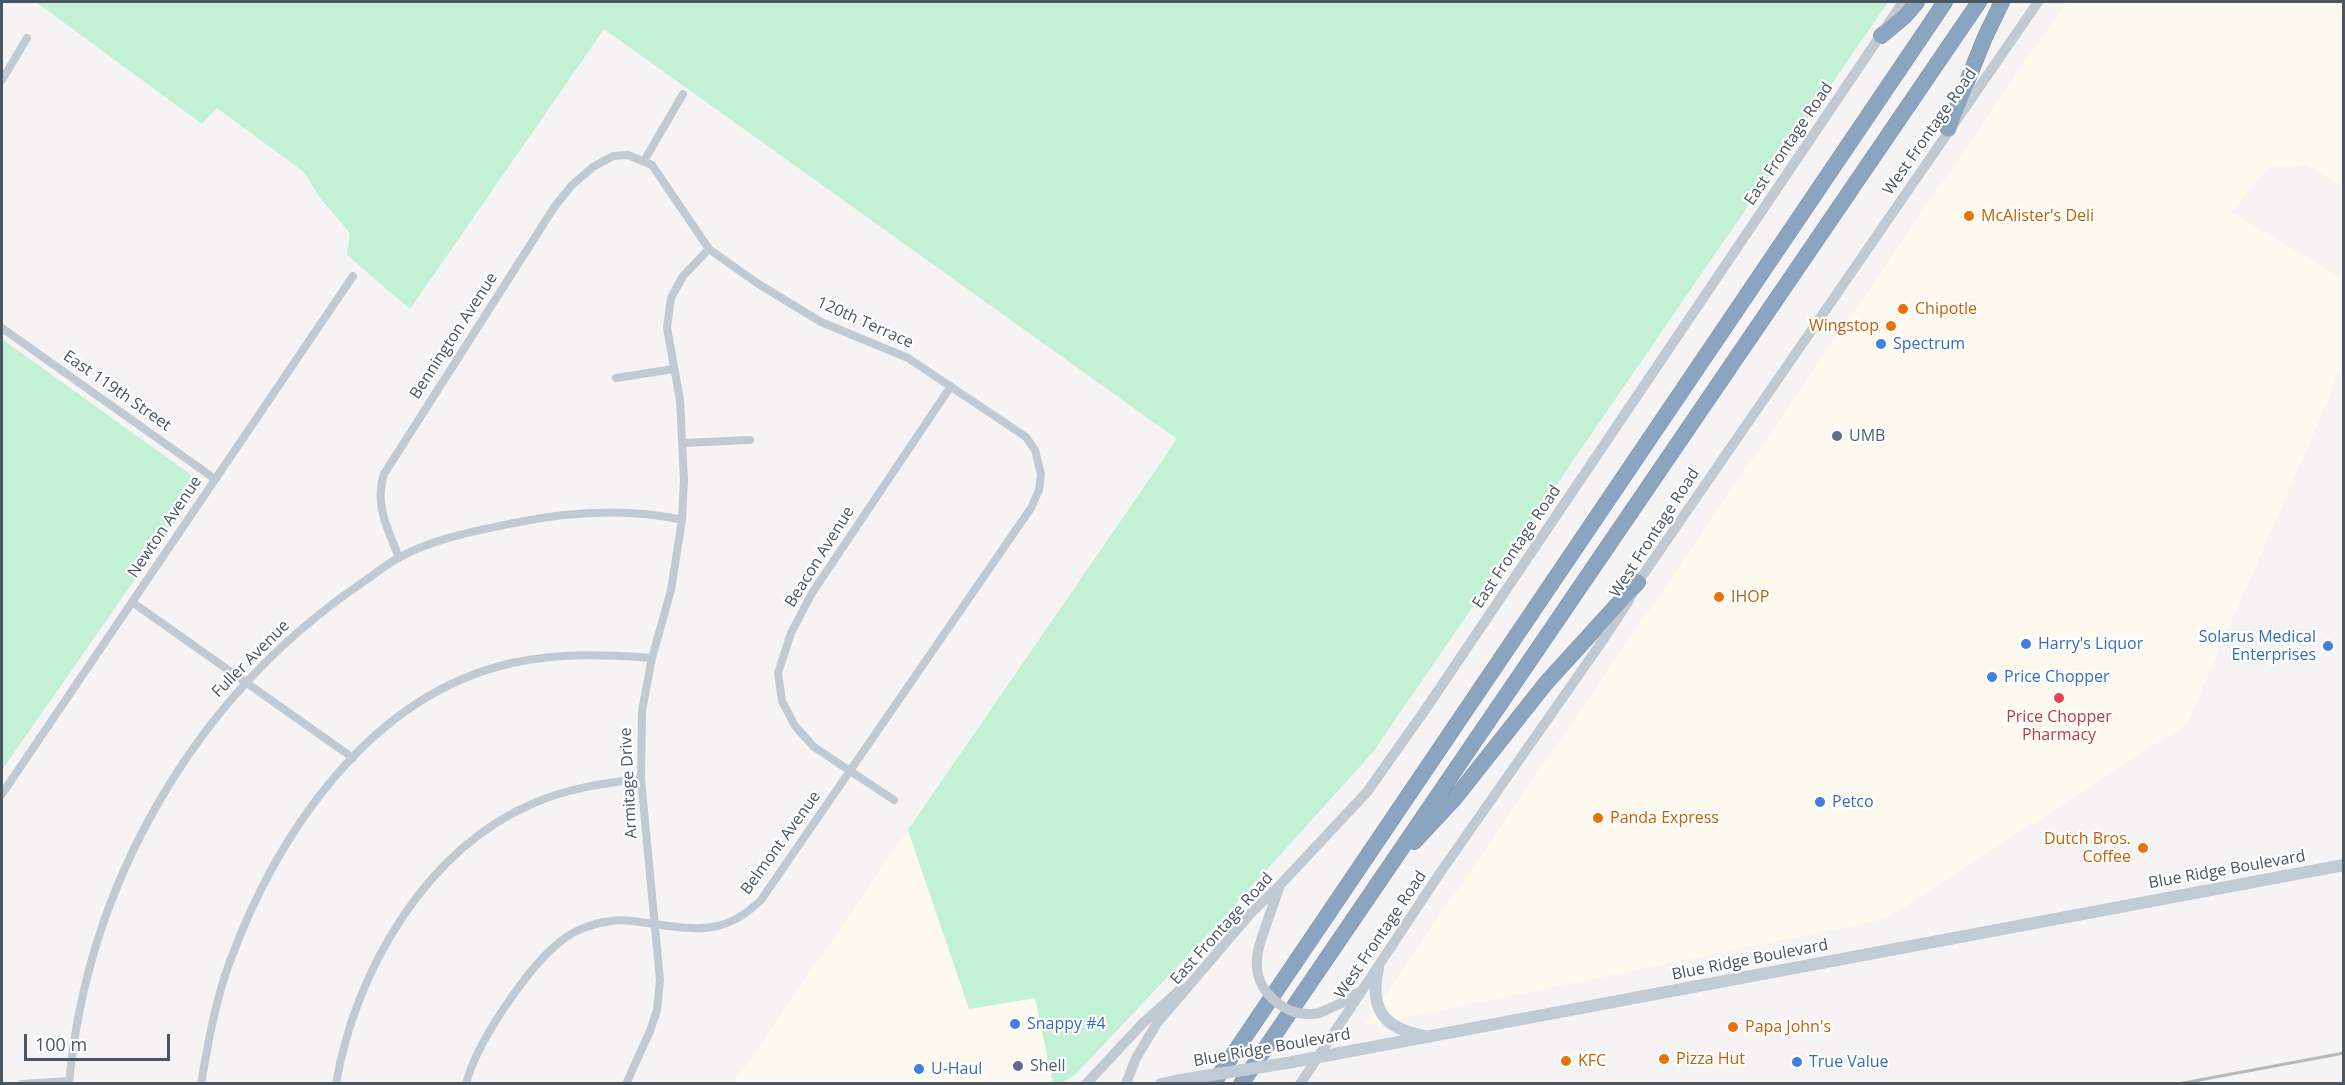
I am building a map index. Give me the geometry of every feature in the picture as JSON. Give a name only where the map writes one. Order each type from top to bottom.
[{"type":"highway","points":[[1881,36],[1905,16],[1917,2]]},
{"type":"highway","points":[[1213,1083],[1945,2]]},
{"type":"highway","points":[[1241,1083],[1979,2]]},
{"type":"highway","points":[[1948,129],[1985,37],[2002,2]]},
{"type":"highway","points":[[1377,882],[1455,798],[1546,684],[1638,582]]},
{"type":"main road","name":"Blue Ridge Boulevard","points":[[1161,1083],[1318,1058],[2343,865]]},
{"type":"main road","points":[[1377,968],[1376,1002],[1382,1015],[1393,1025],[1429,1037]]},
{"type":"street","name":"East Frontage Road","points":[[1126,1083],[1136,1058],[1157,1023],[1197,979],[1251,913],[1366,792],[1425,710],[1903,2]]},
{"type":"street","name":"West Frontage Road","points":[[1300,1083],[1440,873],[1601,643],[1628,602],[1638,582],[1948,129],[1980,87],[2038,2]]},
{"type":"street","points":[[2,80],[27,38]]},
{"type":"street","points":[[644,161],[683,94]]},
{"type":"street","name":"Bennington Avenue","points":[[399,558],[379,504],[380,487],[384,474],[555,206],[572,185],[593,167],[613,156],[628,155],[644,161]]},
{"type":"street","name":"120th Terrace","points":[[644,161],[652,165],[710,249],[757,284],[821,322],[908,358],[1026,437],[1035,450],[1041,474],[1039,490],[1026,515]]},
{"type":"street","name":"Armitage Drive","points":[[626,1083],[657,1010],[660,980],[641,779],[642,711],[652,658],[671,590],[682,520],[683,443],[680,400],[667,328],[671,298],[683,276],[710,249]]},
{"type":"street","name":"Newton Avenue","points":[[2,794],[353,276]]},
{"type":"street","name":"East 119th Street","points":[[2,328],[215,479]]},
{"type":"street","points":[[616,378],[674,369]]},
{"type":"street","name":"Beacon Avenue","points":[[894,800],[814,747],[795,726],[782,701],[778,672],[791,633],[812,593],[951,386]]},
{"type":"street","points":[[683,443],[750,440]]},
{"type":"street","name":"Fuller Avenue","points":[[69,1082],[79,1009],[101,929],[131,852],[171,779],[220,712],[276,651],[330,604],[399,558],[470,532],[540,518],[620,513],[664,516],[682,520]]},
{"type":"street","name":"Belmont Avenue","points":[[466,1083],[475,1059],[506,1005],[539,962],[561,941],[591,925],[612,921],[627,920],[695,930],[709,929],[731,922],[751,910],[761,900],[1026,515]]},
{"type":"street","points":[[132,602],[248,682],[352,758]]},
{"type":"street","points":[[201,1083],[212,1025],[228,966],[251,910],[279,856],[301,822],[352,758],[381,730],[417,704],[462,680],[506,665],[554,656],[599,654],[652,658]]},
{"type":"street","points":[[336,1083],[346,1038],[358,1003],[376,963],[398,925],[424,890],[454,857],[476,838],[504,819],[534,803],[570,790],[603,783],[641,779]]},
{"type":"street","points":[[1280,885],[1262,937],[1257,962],[1264,990],[1274,1000],[1296,1011],[1312,1014],[1346,1001],[1364,989]]},
{"type":"street","points":[[1086,1083],[1175,993],[1197,979]]},
{"type":"street","points":[[22,1083],[69,1082]]},
{"type":"shaded area","points":[[2066,2],[2343,2],[2343,187],[2307,165],[2269,167],[2231,212],[2343,279],[2343,366],[2335,377],[2330,396],[2187,724],[1885,919],[1364,1026]]},
{"type":"shaded area","points":[[908,830],[969,1009],[1035,998],[1053,1083],[733,1084]]},
{"type":"green space","points":[[36,2],[1888,2],[1373,752],[1225,916],[1074,1076],[1061,1083],[1053,1083],[1035,998],[969,1009],[908,830],[1177,439],[604,29],[410,309],[347,255],[350,233],[320,198],[305,173],[217,108],[202,124]]},
{"type":"green space","points":[[2,339],[198,480],[198,489],[2,770]]},
{"type":"railway","points":[[2178,1084],[2344,1053]]},
{"type":"place","name":"McAlister's Deli","points":[[1969,216]]},
{"type":"place","name":"Chipotle","points":[[1903,309]]},
{"type":"place","name":"Wingstop","points":[[1891,326]]},
{"type":"place","name":"Spectrum","points":[[1881,344]]},
{"type":"place","name":"UMB","points":[[1837,436]]},
{"type":"place","name":"IHOP","points":[[1719,597]]},
{"type":"place","name":"Harry's Liquor","points":[[2026,644]]},
{"type":"place","name":"Solarus Medical Enterprises","points":[[2328,646]]},
{"type":"place","name":"Price Chopper","points":[[1992,677]]},
{"type":"place","name":"Price Chopper Pharmacy","points":[[2059,698]]},
{"type":"place","name":"Petco","points":[[1820,802]]},
{"type":"place","name":"Panda Express","points":[[1598,818]]},
{"type":"place","name":"Dutch Bros. Coffee","points":[[2143,848]]},
{"type":"place","name":"Snappy #4","points":[[1015,1024]]},
{"type":"place","name":"Papa John's","points":[[1733,1027]]},
{"type":"place","name":"Pizza Hut","points":[[1664,1059]]},
{"type":"place","name":"KFC","points":[[1566,1061]]},
{"type":"place","name":"True Value","points":[[1797,1062]]},
{"type":"place","name":"Shell","points":[[1018,1066]]},
{"type":"place","name":"U-Haul","points":[[919,1069]]}]
